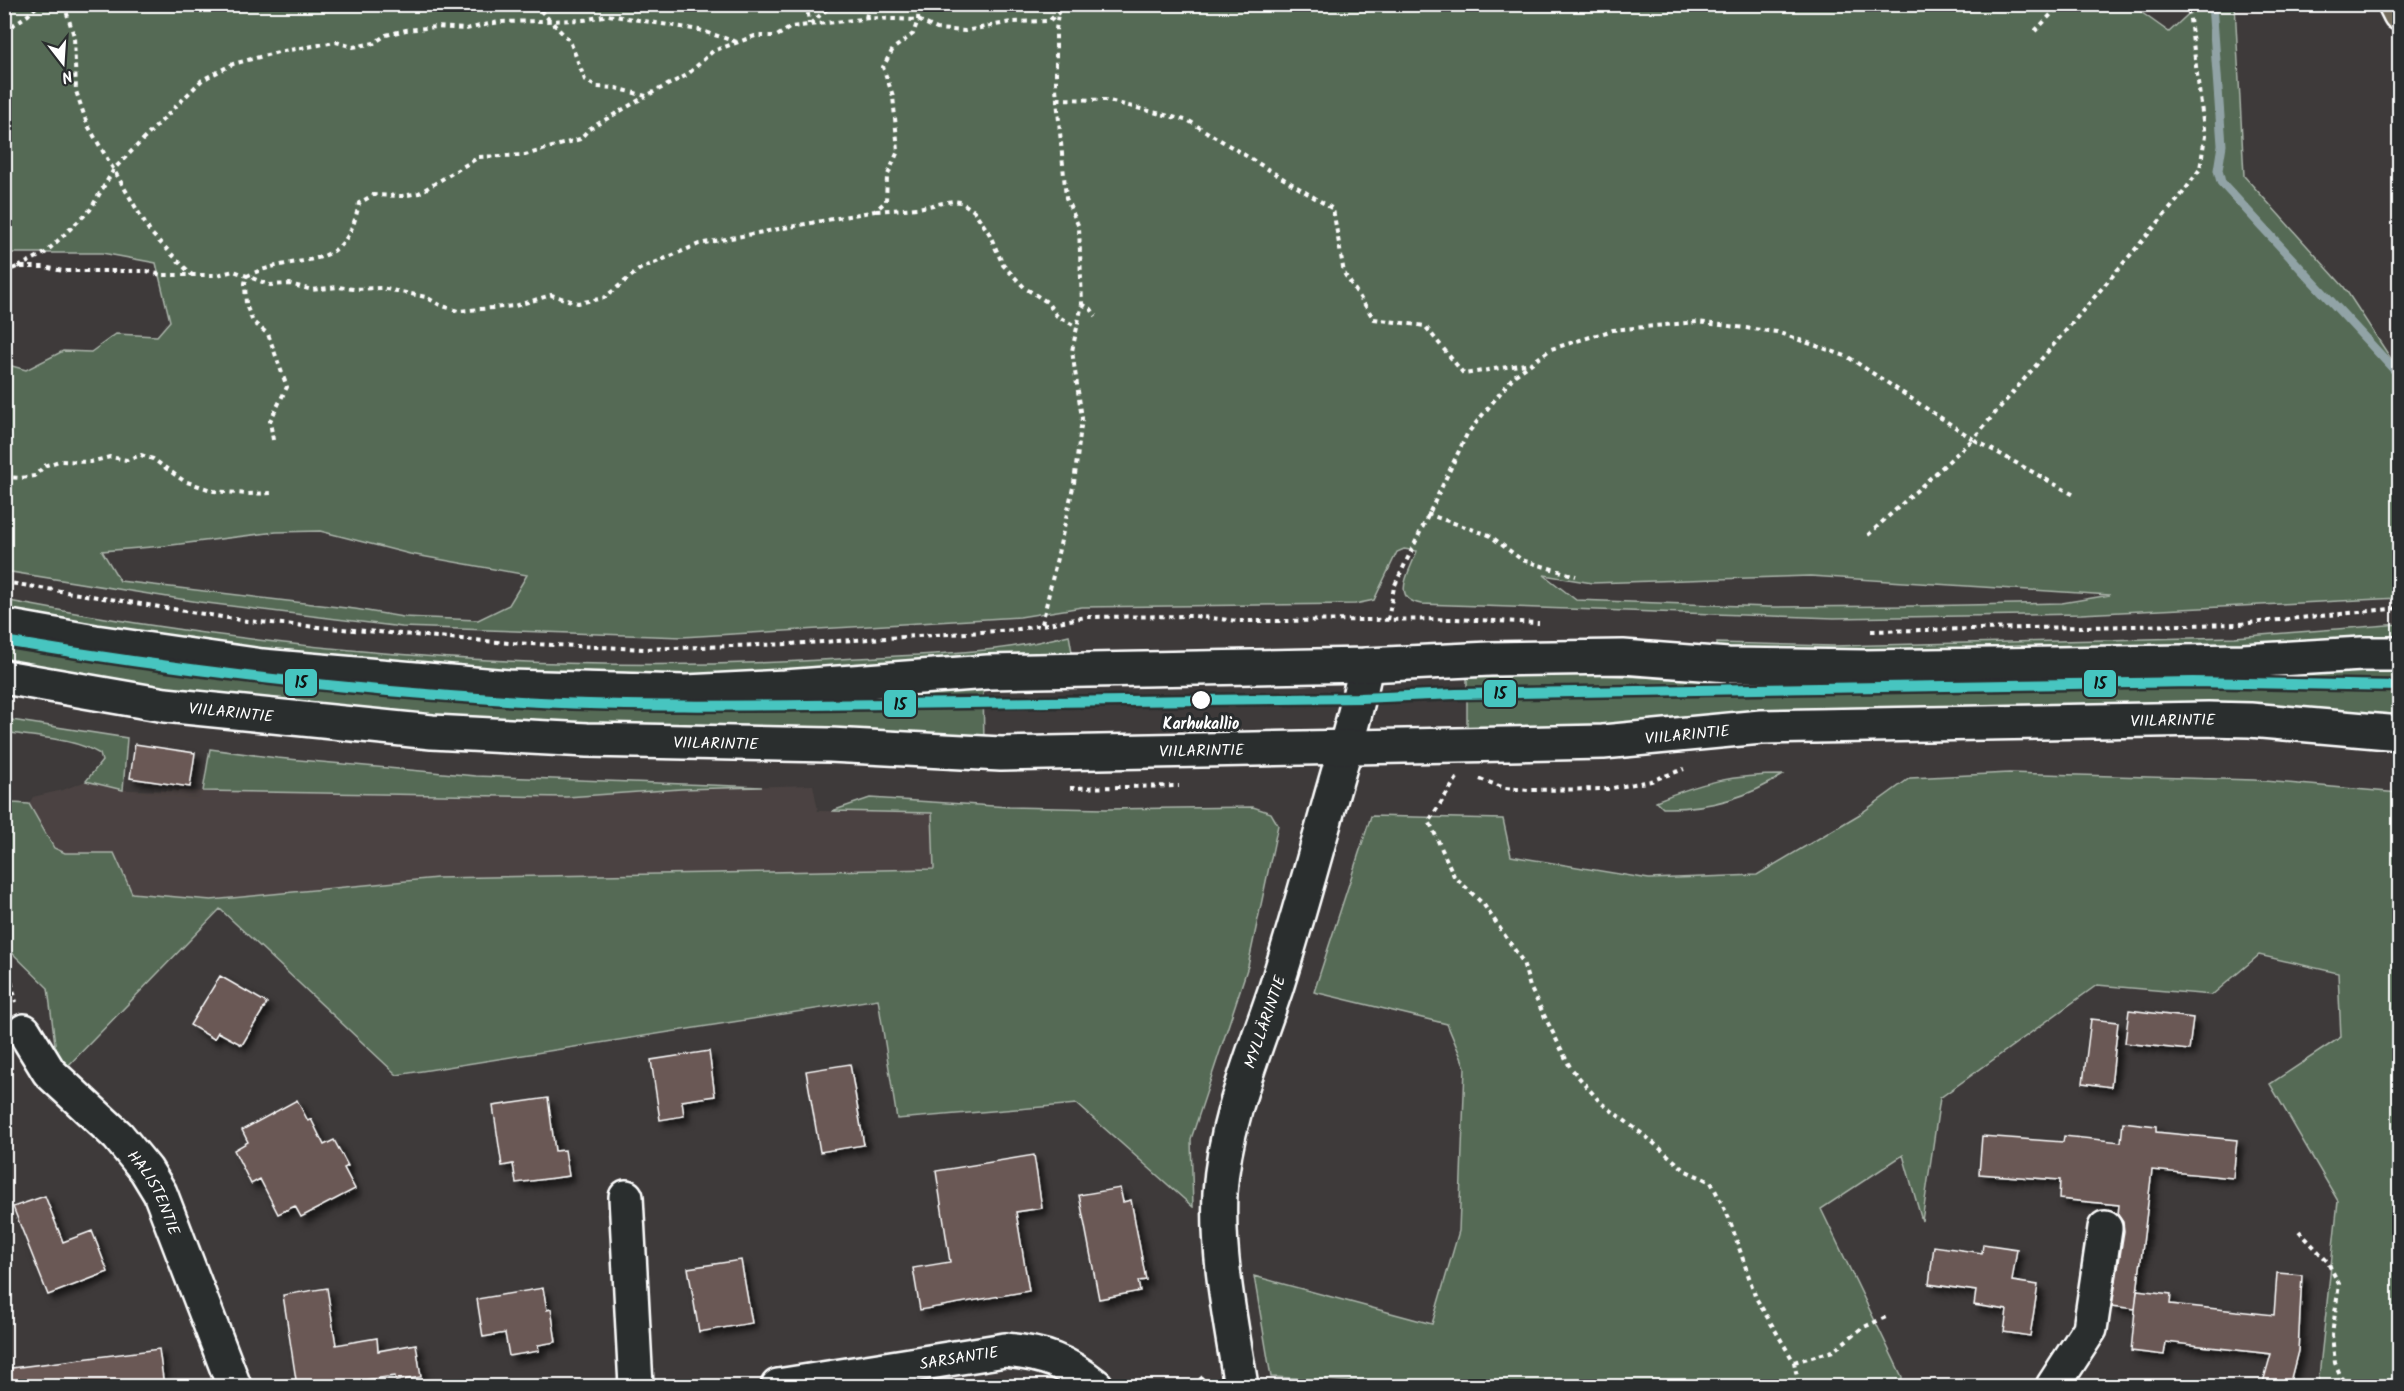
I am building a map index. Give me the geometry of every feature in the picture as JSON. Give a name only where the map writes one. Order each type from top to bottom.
[{"type":"main road","points":[[2395,4],[2400,14]]},
{"type":"main road","points":[[4,626],[95,642],[262,666],[497,686],[686,692],[988,672],[1366,665],[1490,659],[1623,657],[1728,665],[1865,667],[2243,662],[2362,654],[2400,654]]},
{"type":"main road","name":"MYLLÄRINTIE","points":[[1241,1386],[1223,1269],[1220,1232],[1220,1191],[1227,1145],[1235,1112],[1277,984],[1347,746],[1366,665]]},
{"type":"main road","name":"VIILARINTIE","points":[[4,676],[165,705],[432,732],[587,740],[830,744],[1001,754],[1603,742],[1761,727],[2208,719],[2250,720],[2400,733]]},
{"type":"main road","name":"HALISTENTIE","points":[[24,1032],[49,1072],[118,1136],[146,1170],[160,1193],[234,1386]]},
{"type":"main road","points":[[626,1197],[636,1386]]},
{"type":"main road","points":[[2053,1386],[2090,1329],[2105,1228]]},
{"type":"main road","name":"SARSANTIE","points":[[778,1386],[1005,1350],[1029,1352],[1053,1358],[1096,1386]]},
{"type":"path","points":[[4,31],[28,15],[39,4]]},
{"type":"path","points":[[64,4],[74,36],[76,91],[87,124],[150,232],[193,275]]},
{"type":"path","points":[[534,4],[570,41],[585,80],[597,87],[616,88],[646,96]]},
{"type":"path","points":[[807,4],[809,24]]},
{"type":"path","points":[[809,24],[833,4]]},
{"type":"path","points":[[866,19],[869,4]]},
{"type":"path","points":[[875,212],[886,201],[887,177],[898,151],[893,96],[883,67],[893,50],[913,34],[918,20],[919,4]]},
{"type":"path","points":[[1042,624],[1074,483],[1082,418],[1072,351],[1082,304],[1078,227],[1066,198],[1057,99],[1056,30],[1059,4]]},
{"type":"path","points":[[2035,31],[2061,4]]},
{"type":"path","points":[[1868,535],[1974,439],[2180,197],[2200,169],[2205,136],[2188,4]]},
{"type":"path","points":[[273,440],[270,421],[287,387],[268,334],[253,322],[246,305],[247,276],[264,268],[322,257],[340,249],[349,237],[356,220],[359,203],[373,195],[402,196],[419,193],[479,157],[525,154],[580,139],[589,129],[687,75],[713,51],[755,36],[777,36],[792,27],[809,24],[866,19],[918,20],[937,29],[965,31],[1011,22],[1049,21],[1058,13]]},
{"type":"path","points":[[4,272],[45,253],[90,210],[114,170],[202,80],[233,64],[278,52],[336,42],[353,47],[374,43],[386,35],[406,30],[436,27],[466,29],[499,22],[584,20],[609,15],[699,30],[737,42]]},
{"type":"path","points":[[1049,21],[1056,30]]},
{"type":"path","points":[[1057,99],[1105,100],[1189,121],[1333,209],[1344,273],[1374,319],[1425,326],[1464,374],[1532,363]]},
{"type":"path","points":[[17,267],[44,267],[63,271],[147,271],[161,275],[217,275],[234,271],[270,285],[290,284],[312,290],[337,286],[354,289],[381,288],[426,297],[458,311],[515,306],[551,295],[578,303],[604,298],[639,269],[699,244],[875,212],[918,208],[953,201],[962,202],[974,211],[989,233],[1003,265],[1025,288],[1047,302],[1057,316],[1077,327]]},
{"type":"path","points":[[1082,304],[1096,315]]},
{"type":"path","points":[[1388,620],[1394,587],[1467,434],[1514,376],[1551,349],[1613,330],[1697,322],[1777,333],[1848,357],[1974,439],[2076,496]]},
{"type":"path","points":[[4,477],[35,476],[44,466],[59,461],[90,462],[110,457],[128,460],[141,455],[153,459],[184,481],[214,491],[248,494],[272,493]]},
{"type":"path","points":[[1427,514],[1489,535],[1522,560],[1576,576]]},
{"type":"path","points":[[4,582],[247,621],[509,643],[633,648],[790,644],[1014,630],[1086,617],[1173,616],[1237,621],[1455,619],[1546,623]]},
{"type":"path","points":[[1861,631],[2239,624],[2400,609]]},
{"type":"path","points":[[1458,777],[1429,821],[1454,876],[1484,905],[1523,962],[1530,987],[1570,1067],[1600,1102],[1649,1139],[1686,1171],[1710,1182],[1730,1218],[1756,1298],[1794,1362],[1799,1386]]},
{"type":"path","points":[[2299,1231],[2327,1261],[2339,1284],[2332,1335],[2335,1363],[2345,1386]]},
{"type":"path","points":[[1794,1362],[1833,1351],[1862,1328],[1888,1316]]},
{"type":"shaded area","points":[[86,781],[123,790],[567,797],[681,789],[813,785],[818,811],[932,813],[934,869],[437,878],[211,900],[132,893],[114,853],[65,853],[53,847],[29,804],[33,797],[63,790]]},
{"type":"green space","points":[[5,5],[2131,5],[2169,32],[2198,5],[2235,5],[2244,176],[2344,287],[2399,371],[2399,598],[2081,614],[1834,618],[1421,604],[1412,601],[1406,596],[1404,590],[1407,575],[1417,551],[1404,549],[1397,552],[1374,600],[1355,604],[1082,607],[1020,617],[682,637],[402,627],[199,602],[5,571],[5,364],[26,370],[63,351],[91,352],[116,334],[157,336],[170,321],[156,263],[102,253],[5,253]],"holes":[[[320,531],[410,554],[527,575],[509,605],[478,620],[403,617],[355,609],[120,581],[102,551],[276,532]],[[1544,575],[1592,583],[1810,576],[2110,595],[2062,603],[1769,607],[1576,600]]]},
{"type":"green space","points":[[4,600],[211,634],[420,656],[525,662],[735,664],[839,659],[976,651],[1023,645],[1069,635],[1072,652],[1033,661],[696,680],[328,661],[5,615]]},
{"type":"green space","points":[[2400,624],[2399,643],[2179,656],[1717,650],[1717,643],[1833,646],[2235,637]]},
{"type":"green space","points":[[4,637],[218,670],[983,685],[984,744],[383,720],[5,669]]},
{"type":"green space","points":[[2399,665],[2400,721],[1467,735],[1467,675],[1578,674],[1708,680]]},
{"type":"green space","points":[[5,719],[127,738],[123,790],[86,781],[102,761],[100,754],[65,741],[5,732]]},
{"type":"green space","points":[[210,749],[277,758],[476,776],[762,787],[681,789],[567,797],[203,791]]},
{"type":"green space","points":[[2009,773],[2254,780],[2399,793],[2399,1386],[2318,1386],[2338,1201],[2270,1084],[2341,1037],[2338,973],[2259,955],[2212,995],[2097,985],[1940,1098],[1922,1221],[1903,1155],[1821,1209],[1902,1377],[1901,1386],[1442,1386],[1271,1377],[1254,1276],[1432,1324],[1459,1231],[1465,1067],[1447,1024],[1314,992],[1371,816],[1503,819],[1511,856],[1649,879],[1757,875],[1860,814],[1910,778]]},
{"type":"green space","points":[[1783,775],[1755,790],[1726,801],[1695,807],[1663,808],[1656,801],[1718,781],[1749,776]]},
{"type":"green space","points":[[4,787],[13,803],[29,804],[54,848],[65,853],[114,853],[132,893],[211,900],[437,878],[934,869],[932,813],[832,811],[870,798],[1009,807],[1105,809],[1253,807],[1271,813],[1278,825],[1248,966],[1191,1139],[1193,1207],[1077,1104],[897,1119],[878,999],[397,1075],[220,909],[65,1069],[57,1060],[48,988],[5,946]]},
{"type":"building","points":[[135,744],[195,753],[190,787],[130,778]]},
{"type":"building","points":[[220,976],[267,1003],[242,1045],[218,1032],[214,1039],[190,1025]]},
{"type":"building","points":[[2129,1010],[2193,1018],[2189,1050],[2125,1043]]},
{"type":"building","points":[[2091,1019],[2118,1022],[2111,1087],[2083,1083]]},
{"type":"building","points":[[709,1051],[715,1096],[682,1101],[684,1116],[660,1120],[651,1060]]},
{"type":"building","points":[[850,1064],[864,1145],[820,1152],[806,1071]]},
{"type":"building","points":[[548,1098],[555,1151],[565,1150],[569,1176],[516,1183],[513,1164],[502,1166],[493,1106]]},
{"type":"building","points":[[297,1100],[308,1121],[311,1119],[324,1145],[334,1140],[348,1166],[344,1168],[355,1189],[301,1217],[295,1206],[278,1214],[260,1179],[251,1184],[234,1150],[248,1142],[242,1130]]},
{"type":"building","points":[[2123,1122],[2156,1126],[2156,1132],[2237,1140],[2233,1178],[2152,1170],[2135,1309],[2112,1306],[2124,1231],[2123,1222],[2118,1215],[2119,1205],[2059,1199],[2060,1180],[1979,1174],[1982,1136],[2063,1142],[2064,1136],[2121,1142]]},
{"type":"building","points":[[1034,1155],[1042,1208],[1016,1212],[1029,1291],[920,1310],[913,1268],[950,1262],[936,1171]]},
{"type":"building","points":[[1120,1188],[1123,1202],[1131,1200],[1146,1280],[1138,1281],[1140,1291],[1099,1299],[1079,1195]]},
{"type":"building","points":[[45,1196],[63,1242],[92,1231],[108,1272],[48,1295],[13,1207]]},
{"type":"building","points":[[1983,1244],[2017,1249],[2012,1281],[2038,1285],[2030,1336],[2004,1332],[2007,1310],[1974,1305],[1976,1291],[1929,1284],[1934,1246],[1982,1253]]},
{"type":"building","points":[[741,1260],[752,1323],[699,1332],[688,1268]]},
{"type":"building","points":[[2277,1273],[2302,1275],[2298,1351],[2289,1386],[2262,1386],[2271,1354],[2166,1342],[2164,1355],[2131,1351],[2137,1290],[2171,1294],[2170,1304],[2274,1315]]},
{"type":"building","points":[[327,1288],[336,1345],[377,1338],[378,1351],[416,1344],[421,1377],[396,1381],[395,1376],[341,1383],[342,1386],[297,1386],[283,1295]]},
{"type":"building","points":[[543,1288],[547,1310],[551,1309],[556,1342],[538,1345],[539,1351],[509,1356],[505,1333],[483,1337],[477,1299]]},
{"type":"building","points":[[159,1349],[164,1386],[4,1386],[4,1369]]},
{"type":"waterway","points":[[2212,4],[2222,145],[2218,170],[2221,182],[2400,376]]},
{"type":"transit line","name":"15","points":[[4,641],[204,671],[338,686],[473,698],[627,705],[1360,698],[1456,694],[2193,682],[2400,686]]},
{"type":"place","name":"Karhukallio","points":[[1201,700]]}]
